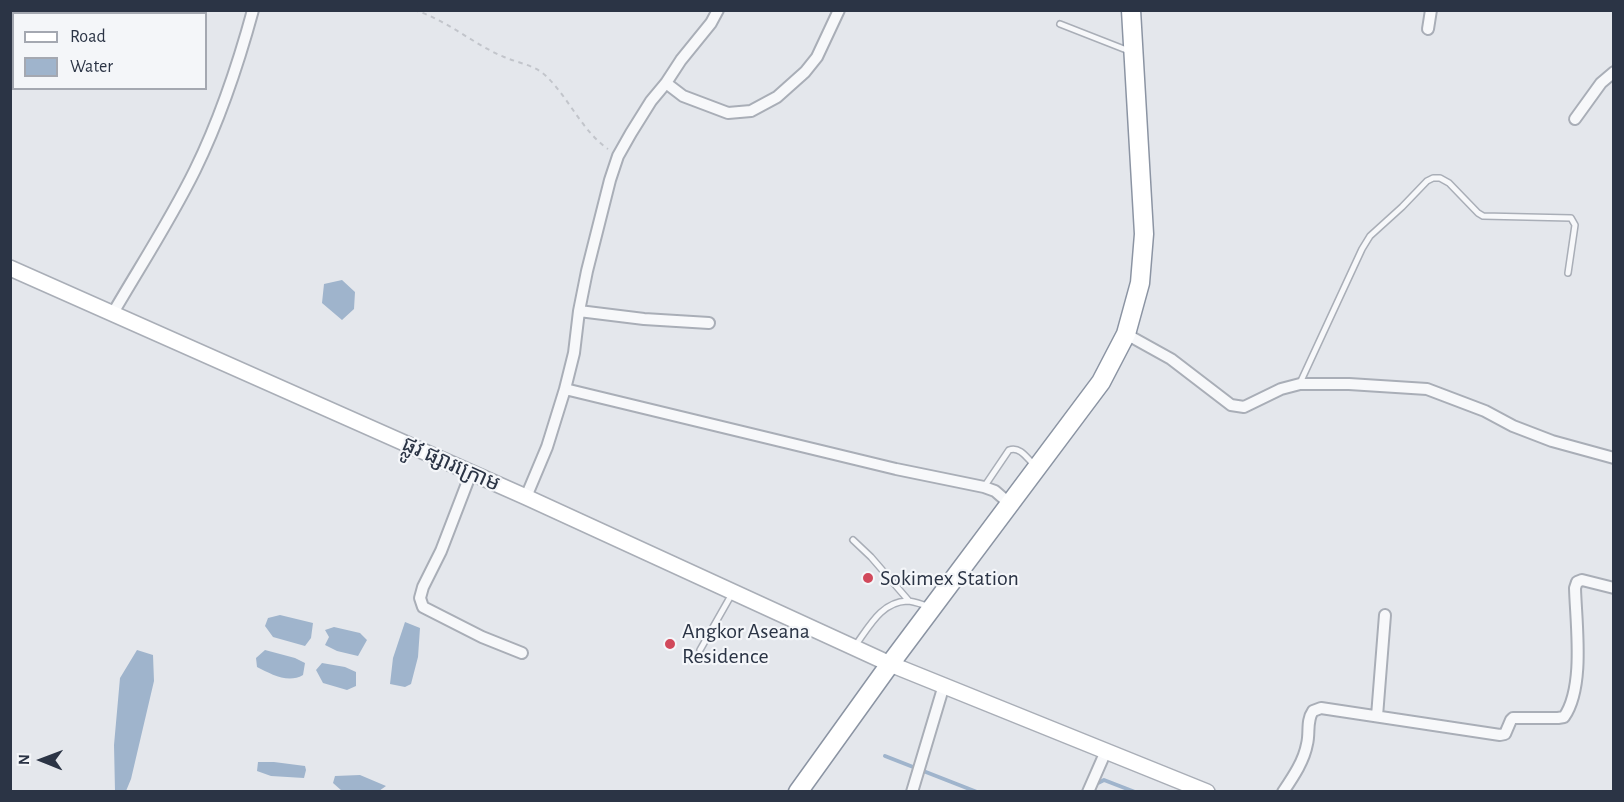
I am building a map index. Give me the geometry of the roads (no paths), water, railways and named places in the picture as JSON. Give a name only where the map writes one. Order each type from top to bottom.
[{"type":"highway","points":[[798,792],[890,664],[1101,382],[1126,334],[1140,283],[1144,234],[1131,10]]},
{"type":"main road","name":"ផ្លូវ ផ្សារក្រោម","points":[[10,268],[526,497],[890,664],[1208,792]]},
{"type":"street","points":[[113,313],[166,225],[196,169],[219,117],[253,10]]},
{"type":"street","points":[[526,497],[547,447],[565,389],[574,353],[579,310],[590,260],[618,156],[651,101],[711,23],[718,10]]},
{"type":"street","points":[[666,83],[683,96],[728,113],[751,111],[777,97],[805,72],[817,57],[839,10]]},
{"type":"street","points":[[1428,29],[1431,10]]},
{"type":"street","points":[[1575,119],[1601,83],[1614,72]]},
{"type":"street","points":[[579,310],[644,319],[709,323]]},
{"type":"street","points":[[1126,334],[1171,359],[1231,405],[1244,408],[1281,389],[1300,384],[1348,384],[1427,389],[1485,411],[1513,426],[1552,441],[1614,458]]},
{"type":"street","points":[[565,389],[896,469],[984,487],[995,491],[1010,504]]},
{"type":"street","points":[[471,473],[420,598],[423,607],[482,637],[522,653]]},
{"type":"street","points":[[1282,792],[1303,756],[1308,742],[1309,717],[1312,711],[1321,708],[1500,735],[1505,734],[1513,718],[1564,717],[1578,675],[1575,588],[1577,582],[1586,580],[1614,588]]},
{"type":"street","points":[[1377,716],[1385,615]]},
{"type":"street","points":[[912,792],[944,685]]},
{"type":"street","points":[[1090,787],[1106,751]]},
{"type":"lane","points":[[1060,24],[1133,52]]},
{"type":"lane","points":[[1300,384],[1370,236],[1427,181],[1433,178],[1440,178],[1449,183],[1483,216],[1571,218],[1575,225],[1568,273]]},
{"type":"lane","points":[[984,487],[1009,450],[1014,448],[1037,468]]},
{"type":"lane","points":[[853,540],[909,601]]},
{"type":"lane","points":[[700,650],[734,591]]},
{"type":"lane","points":[[854,647],[880,612],[889,605],[909,601],[934,608]]},
{"type":"water","points":[[342,280],[355,292],[354,309],[342,320],[322,303],[324,284]]},
{"type":"water","points":[[280,615],[313,623],[311,638],[305,646],[273,637],[265,626],[268,618]]},
{"type":"water","points":[[405,622],[420,628],[418,657],[411,684],[405,687],[390,684],[393,658]]},
{"type":"water","points":[[334,627],[360,633],[367,640],[358,656],[337,651],[325,645],[329,637],[325,630]]},
{"type":"water","points":[[137,650],[153,655],[154,681],[131,779],[126,791],[115,791],[114,745],[120,678]]},
{"type":"water","points":[[265,650],[305,663],[303,675],[291,679],[274,675],[257,667],[256,658]]},
{"type":"water","points":[[322,663],[345,667],[356,672],[356,686],[347,690],[323,683],[316,670]]},
{"type":"water","points":[[258,762],[305,766],[304,778],[271,776],[257,771]]},
{"type":"water","points":[[360,775],[386,786],[379,791],[342,791],[333,783],[335,776]]},
{"type":"waterway","points":[[885,756],[977,792]]},
{"type":"waterway","points":[[1094,785],[1104,780],[1135,792]]},
{"type":"place","name":"Sokimex Station","points":[[868,578]]},
{"type":"place","name":"Angkor Aseana Residence","points":[[670,644]]}]
